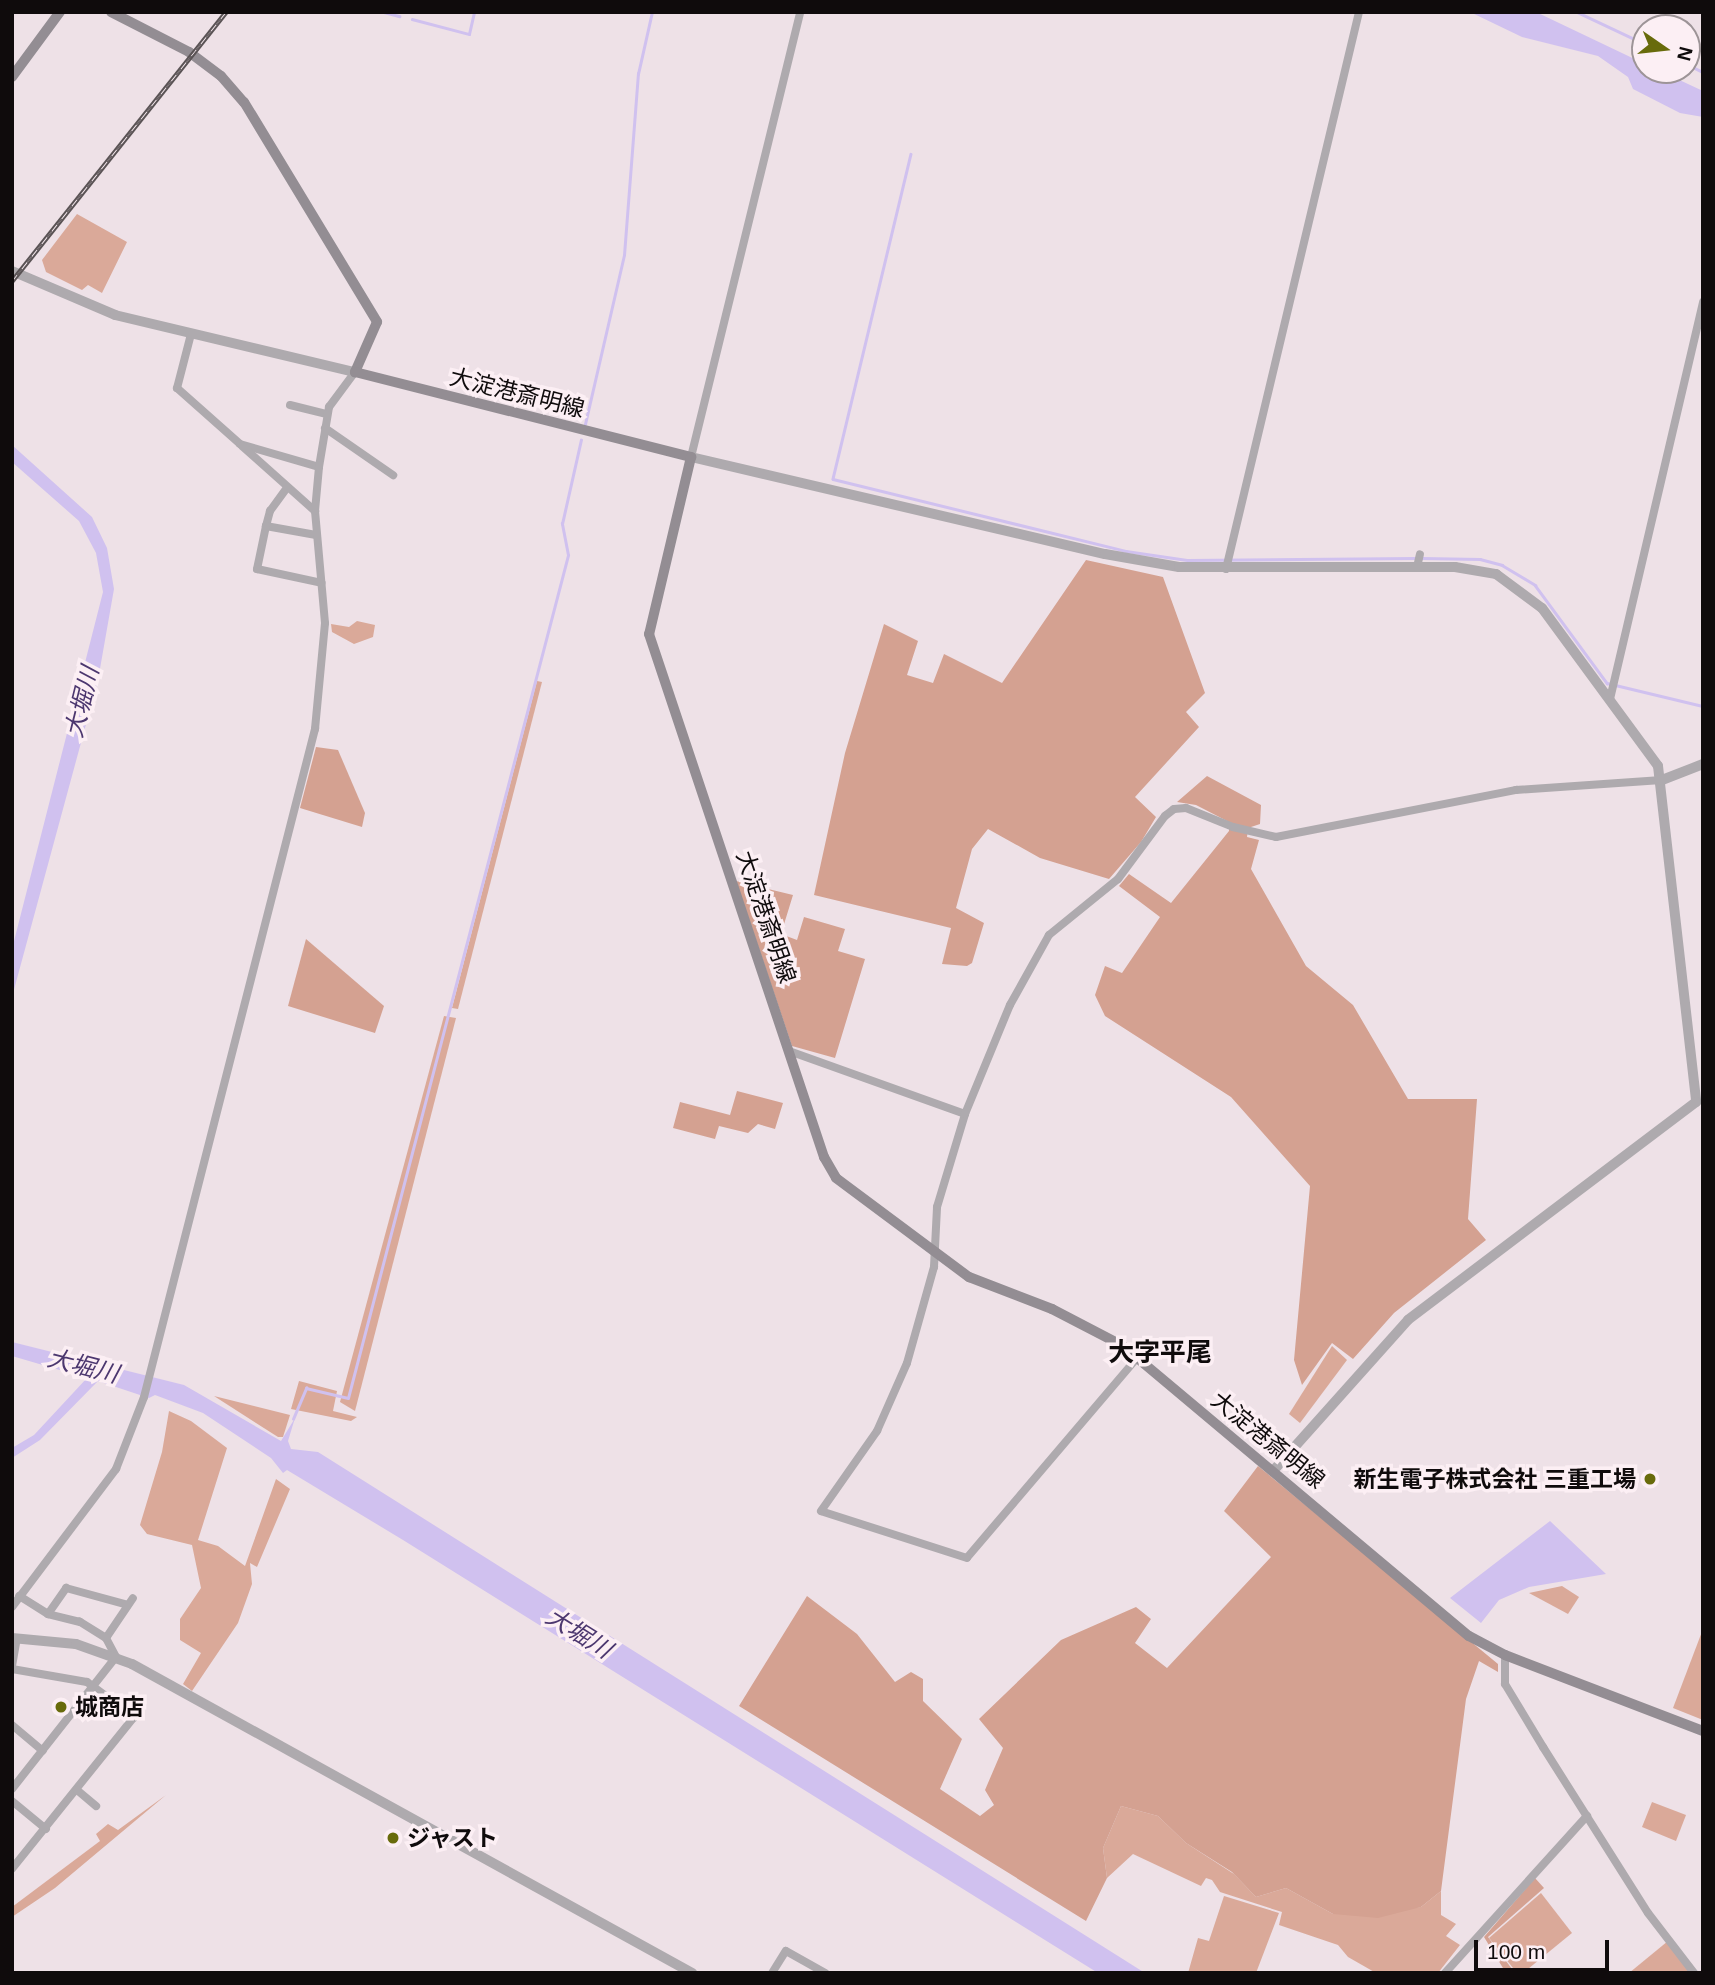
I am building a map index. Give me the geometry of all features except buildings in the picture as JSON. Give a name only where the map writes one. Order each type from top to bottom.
[{"type":"main road","points":[[12,77],[60,12]]},
{"type":"main road","points":[[111,12],[185,49],[221,76],[244,102],[377,322],[355,372]]},
{"type":"main road","name":"大淀港斎明線","points":[[355,372],[691,457],[649,634],[789,1051],[836,1178],[969,1277],[1052,1310],[1123,1346],[1274,1470],[1460,1630],[1505,1655],[1703,1731]]},
{"type":"street","points":[[800,12],[691,457],[1105,554],[1180,567],[1228,563],[1419,561],[1496,574],[1521,589],[1542,608],[1612,690],[1658,766],[1662,780],[1696,1102],[1408,1320],[1274,1470]]},
{"type":"street","points":[[1228,563],[1359,12]]},
{"type":"street","points":[[12,271],[115,315],[355,372],[327,414],[319,467],[315,511],[326,623],[316,729],[151,1372],[116,1469],[12,1606]]},
{"type":"street","points":[[1612,690],[1703,302]]},
{"type":"street","points":[[191,334],[177,388],[315,511]]},
{"type":"street","points":[[290,405],[327,414]]},
{"type":"street","points":[[325,428],[393,475]]},
{"type":"street","points":[[240,444],[319,467]]},
{"type":"street","points":[[287,488],[270,511],[257,569],[322,583]]},
{"type":"street","points":[[266,526],[317,535]]},
{"type":"street","points":[[1137,1358],[967,1558],[821,1511],[877,1431],[907,1363],[934,1266],[932,1252],[937,1207],[965,1114],[1010,1005],[1049,935],[1118,878],[1174,809],[1194,810],[1233,827],[1276,836],[1516,790],[1662,780],[1703,764]]},
{"type":"street","points":[[789,1051],[965,1114]]},
{"type":"street","points":[[48,1614],[66,1588],[130,1601],[106,1638]]},
{"type":"street","points":[[19,1596],[48,1614],[80,1622],[106,1638],[116,1657]]},
{"type":"street","points":[[12,1869],[134,1717],[93,1686],[12,1668],[15,1638],[64,1642],[116,1657],[692,1973]]},
{"type":"street","points":[[1505,1655],[1505,1684],[1648,1913],[1693,1973]]},
{"type":"street","points":[[12,1789],[116,1657]]},
{"type":"street","points":[[12,1725],[43,1751]]},
{"type":"street","points":[[77,1790],[96,1806]]},
{"type":"street","points":[[12,1801],[46,1829]]},
{"type":"street","points":[[1445,1973],[1587,1816]]},
{"type":"street","points":[[772,1973],[786,1951],[825,1973]]},
{"type":"shaded area","points":[[77,214],[127,242],[102,293],[88,285],[82,290],[46,272],[42,260]]},
{"type":"shaded area","points":[[1086,560],[1163,577],[1205,693],[1186,712],[1199,727],[1135,797],[1156,817],[1141,842],[1109,879],[1040,858],[988,829],[972,849],[956,908],[984,923],[972,963],[967,966],[942,964],[951,928],[814,895],[845,753],[884,624],[918,641],[907,675],[933,683],[944,654],[1002,683]]},
{"type":"shaded area","points":[[357,621],[375,625],[373,637],[354,644],[332,632],[331,624],[349,627]]},
{"type":"shaded area","points":[[537,681],[542,682],[458,1009],[452,1008]]},
{"type":"shaded area","points":[[316,747],[338,750],[365,813],[362,827],[300,808]]},
{"type":"shaded area","points":[[1207,776],[1261,805],[1260,824],[1248,828],[1247,837],[1259,840],[1251,869],[1306,966],[1353,1005],[1408,1099],[1477,1099],[1468,1219],[1486,1240],[1394,1313],[1353,1359],[1332,1343],[1302,1385],[1294,1360],[1310,1186],[1231,1097],[1105,1016],[1095,995],[1105,966],[1122,973],[1160,917],[1119,886],[1129,874],[1171,903],[1229,831],[1229,822],[1196,805],[1177,802]]},
{"type":"shaded area","points":[[736,881],[793,895],[781,934],[797,940],[804,917],[845,929],[838,951],[865,959],[835,1058],[792,1046]]},
{"type":"shaded area","points":[[306,939],[384,1006],[375,1033],[288,1006]]},
{"type":"shaded area","points":[[444,1016],[456,1018],[355,1411],[340,1402]]},
{"type":"shaded area","points":[[737,1091],[783,1103],[775,1129],[758,1124],[748,1133],[719,1126],[715,1139],[673,1128],[680,1102],[730,1115]]},
{"type":"shaded area","points":[[1332,1346],[1347,1360],[1300,1423],[1289,1414]]},
{"type":"shaded area","points":[[299,1381],[337,1391],[333,1411],[357,1417],[351,1421],[291,1409]]},
{"type":"shaded area","points":[[214,1396],[290,1415],[283,1437],[278,1437]]},
{"type":"shaded area","points":[[169,1411],[191,1421],[227,1448],[198,1540],[218,1546],[245,1566],[276,1479],[290,1489],[257,1567],[250,1563],[252,1584],[238,1623],[192,1691],[183,1684],[201,1653],[180,1640],[180,1619],[201,1588],[192,1545],[147,1534],[140,1525],[162,1452]]},
{"type":"shaded area","points":[[1258,1466],[1498,1664],[1498,1672],[1479,1661],[1466,1699],[1441,1891],[1421,1907],[1378,1918],[1333,1914],[1286,1888],[1256,1897],[1232,1872],[1186,1843],[1158,1816],[1121,1806],[1103,1848],[1107,1878],[1086,1921],[739,1706],[807,1596],[857,1634],[895,1682],[911,1672],[923,1679],[923,1701],[962,1739],[940,1789],[980,1816],[994,1805],[985,1790],[1003,1748],[979,1719],[1061,1640],[1136,1607],[1151,1619],[1135,1643],[1167,1668],[1271,1557],[1224,1511]]},
{"type":"shaded area","points":[[1562,1586],[1579,1597],[1568,1614],[1529,1593]]},
{"type":"shaded area","points":[[1703,1629],[1703,1720],[1673,1708]]},
{"type":"shaded area","points":[[166,1795],[55,1888],[12,1917],[12,1907],[100,1841],[96,1834],[108,1824],[118,1830]]},
{"type":"shaded area","points":[[1652,1802],[1686,1815],[1676,1841],[1642,1827]]},
{"type":"shaded area","points":[[1121,1806],[1158,1816],[1186,1843],[1234,1874],[1256,1897],[1286,1888],[1333,1914],[1421,1907],[1441,1891],[1441,1915],[1456,1924],[1446,1936],[1460,1945],[1438,1973],[1376,1973],[1348,1957],[1338,1945],[1279,1925],[1282,1912],[1220,1892],[1212,1880],[1206,1878],[1201,1886],[1133,1854],[1107,1878],[1103,1848]]},
{"type":"shaded area","points":[[1535,1878],[1544,1888],[1488,1937],[1515,1973],[1506,1973],[1484,1937]]},
{"type":"shaded area","points":[[1541,1893],[1572,1933],[1523,1973],[1517,1973],[1489,1938]]},
{"type":"shaded area","points":[[1224,1896],[1279,1913],[1256,1973],[1188,1973],[1198,1938],[1209,1941]]},
{"type":"shaded area","points":[[1668,1941],[1693,1973],[1629,1973]]},
{"type":"water","points":[[1470,12],[1536,12],[1631,57],[1631,84],[1688,84],[1703,91],[1703,117],[1680,113],[1633,89],[1628,77],[1598,56],[1522,37]]},
{"type":"water","name":"大堀川","points":[[12,445],[92,517],[107,548],[114,589],[98,680],[12,997],[12,949],[103,592],[96,553],[79,521],[12,462]]},
{"type":"water","name":"大堀川","points":[[12,1342],[184,1385],[281,1441],[295,1418],[288,1441],[291,1449],[318,1452],[1145,1973],[1098,1973],[403,1540],[287,1470],[283,1473],[271,1458],[203,1413],[155,1395],[149,1398],[98,1381],[40,1440],[12,1458],[12,1448],[34,1435],[87,1378],[12,1356]]},
{"type":"water","points":[[1550,1521],[1606,1574],[1529,1587],[1499,1600],[1481,1623],[1450,1598]]},
{"type":"waterway","points":[[384,12],[399,16]]},
{"type":"waterway","points":[[412,19],[469,34],[474,12]]},
{"type":"waterway","points":[[585,424],[624,255],[638,74],[652,12]]},
{"type":"waterway","points":[[1577,12],[1631,37]]},
{"type":"waterway","points":[[911,154],[833,479],[1126,551],[1188,560],[1415,558]]},
{"type":"waterway","points":[[293,1419],[306,1388],[348,1398],[568,555],[562,524],[581,440]]},
{"type":"waterway","points":[[1422,558],[1480,559],[1502,565],[1535,585],[1607,683],[1703,706]]},
{"type":"railway","points":[[12,281],[226,12]]},
{"type":"place","name":"新生電子株式会社 三重工場","points":[[1650,1479]]},
{"type":"place","name":"城商店","points":[[61,1707]]},
{"type":"place","name":"ジャスト","points":[[393,1838]]},
{"type":"district","name":"大字平尾","points":[[1160,1353]]}]
